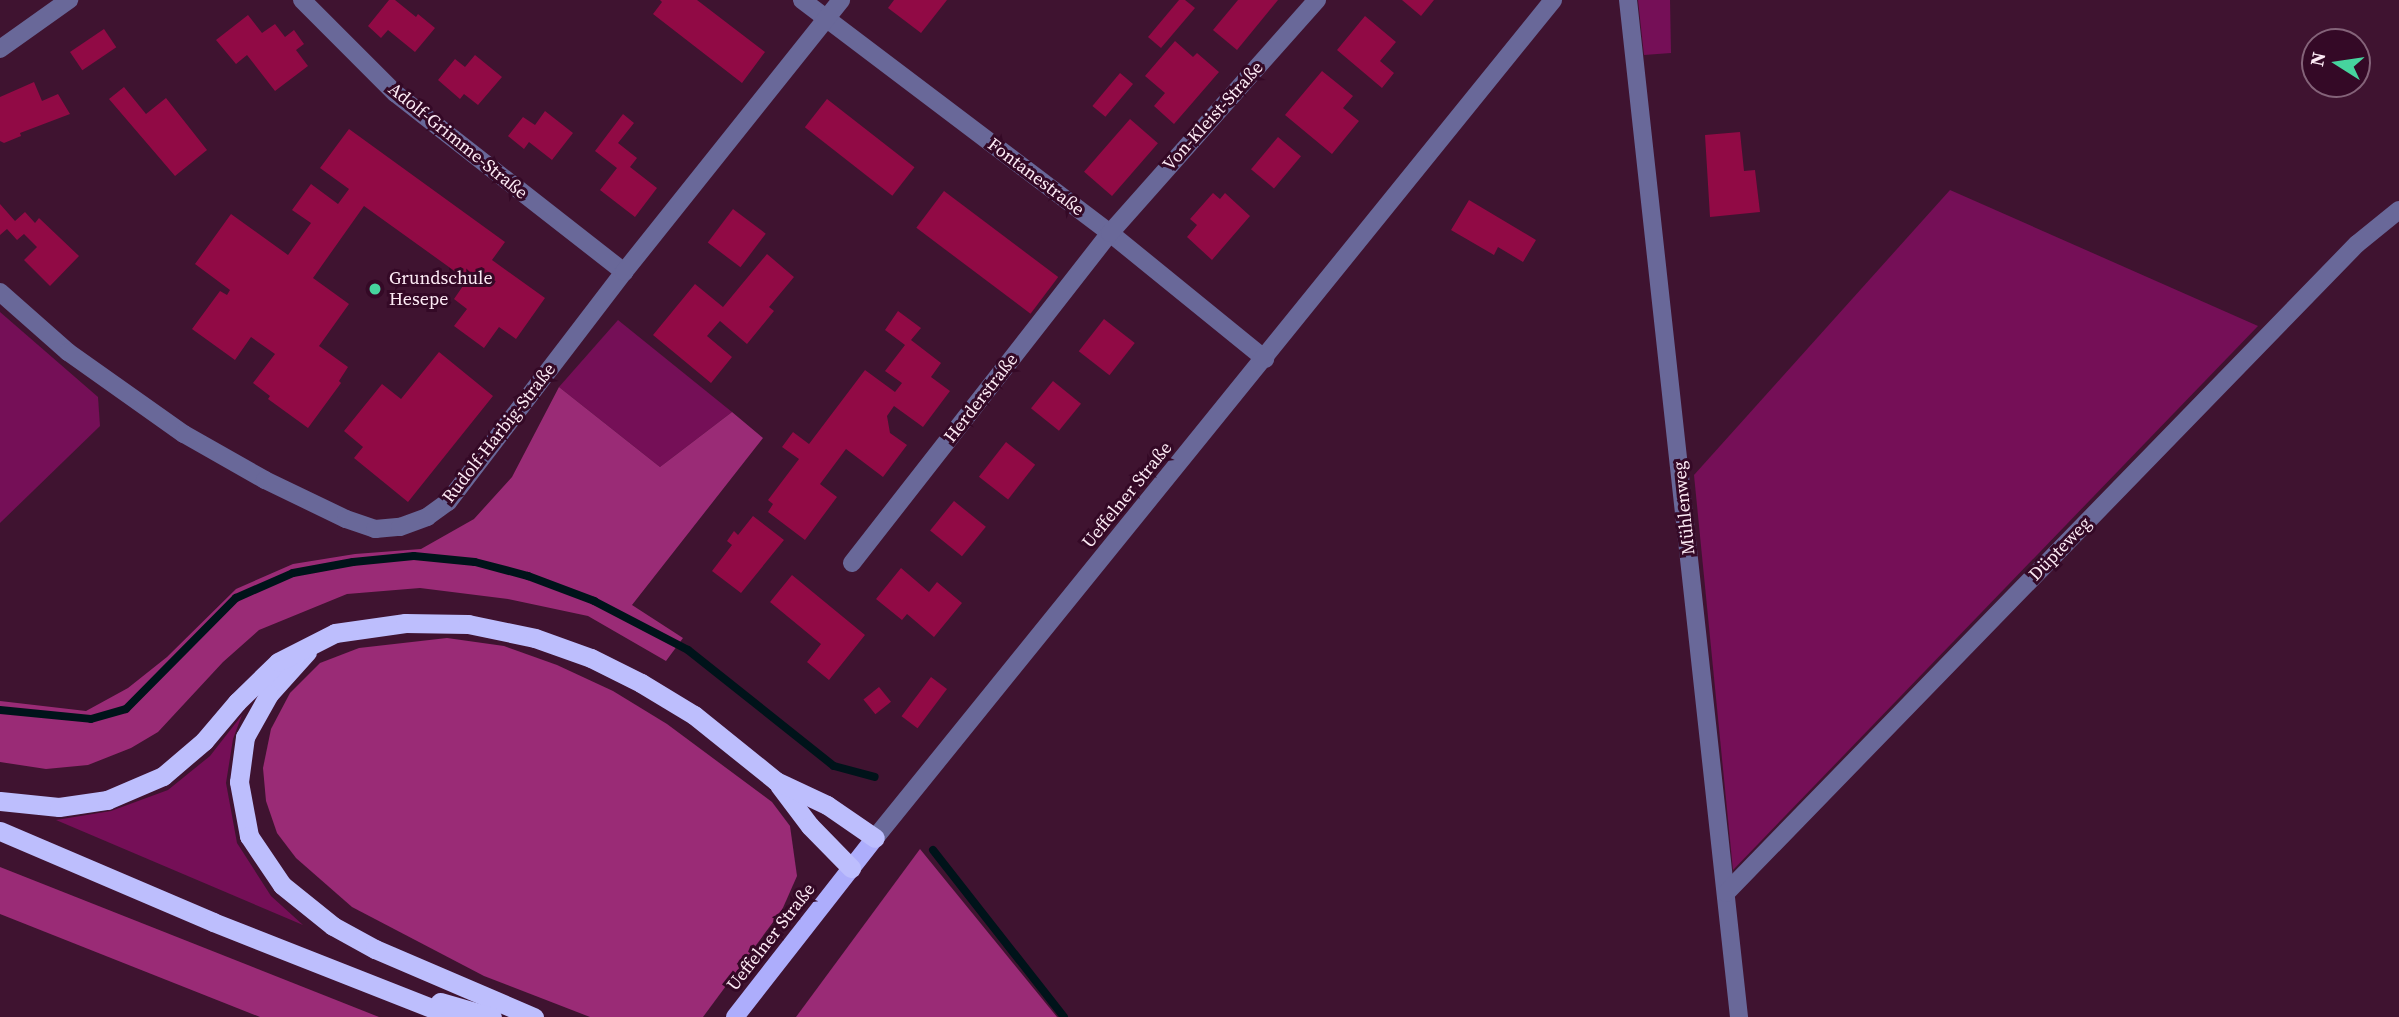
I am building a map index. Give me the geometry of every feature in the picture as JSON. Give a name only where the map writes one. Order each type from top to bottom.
[{"type":"highway","points":[[0,802],[59,807],[107,800],[163,776],[204,741],[237,702],[278,662],[335,633],[405,623],[468,624],[536,638],[591,658],[641,683],[694,715],[776,781],[827,806],[875,838]]},
{"type":"highway","points":[[312,646],[269,695],[245,737],[239,782],[249,836],[282,885],[334,926],[375,949],[534,1017]]},
{"type":"highway","points":[[776,781],[810,826],[851,868]]},
{"type":"highway","points":[[0,831],[213,922],[454,1017]]},
{"type":"highway","points":[[360,979],[492,1017]]},
{"type":"main road","name":"Ueffelner Straße","points":[[735,1017],[875,838]]},
{"type":"street","points":[[0,49],[69,0]]},
{"type":"street","name":"Adolf-Grimme-Straße","points":[[302,0],[394,93],[624,272]]},
{"type":"street","name":"Fontanestraße","points":[[803,0],[1110,233],[1265,359]]},
{"type":"street","name":"Rudolf-Harbig-Straße","points":[[0,292],[68,352],[184,434],[276,486],[346,519],[375,530],[400,527],[427,517],[448,502],[624,272],[841,0]]},
{"type":"street","name":"Von-Kleist-Straße","points":[[1110,233],[1317,0]]},
{"type":"street","name":"Ueffelner Straße","points":[[875,838],[1553,0]]},
{"type":"street","name":"Mühlenweg","points":[[1628,0],[1739,1017]]},
{"type":"street","name":"Düpteweg","points":[[1726,893],[2357,244],[2399,210]]},
{"type":"street","name":"Herderstraße","points":[[852,563],[1110,233]]},
{"type":"shaded area","points":[[1638,0],[1670,0],[1671,53],[1644,55]]},
{"type":"shaded area","points":[[1950,190],[2258,326],[1733,870],[1694,475]]},
{"type":"shaded area","points":[[0,312],[98,397],[100,426],[0,523]]},
{"type":"shaded area","points":[[618,320],[732,412],[660,467],[559,387]]},
{"type":"shaded area","points":[[559,387],[660,467],[732,412],[763,438],[632,605],[683,638],[666,661],[588,616],[508,599],[420,588],[347,594],[259,630],[223,662],[158,732],[131,748],[88,765],[46,769],[0,762],[0,701],[86,711],[128,688],[167,657],[236,589],[293,564],[355,554],[421,549],[474,519],[512,477]]},
{"type":"shaded area","points":[[447,638],[504,646],[557,665],[613,691],[667,724],[772,802],[790,826],[797,876],[782,910],[703,1017],[590,1017],[484,976],[352,907],[296,858],[277,833],[266,801],[263,768],[271,729],[290,693],[320,663],[359,648]]},
{"type":"shaded area","points":[[242,715],[233,739],[226,783],[237,843],[271,896],[303,925],[56,820],[111,811],[168,790],[210,756]]},
{"type":"shaded area","points":[[920,849],[1057,1017],[796,1017]]},
{"type":"shaded area","points":[[0,867],[379,1017],[260,1017],[0,914]]},
{"type":"building","points":[[389,0],[395,0],[416,17],[418,14],[435,28],[415,52],[388,30],[381,38],[368,26]]},
{"type":"building","points":[[660,0],[697,0],[765,52],[742,83],[653,14],[662,2]]},
{"type":"building","points":[[894,0],[947,0],[921,33],[888,8]]},
{"type":"building","points":[[1179,0],[1185,0],[1195,8],[1161,48],[1148,37]]},
{"type":"building","points":[[1238,0],[1278,0],[1237,50],[1213,30]]},
{"type":"building","points":[[1402,0],[1434,0],[1421,16]]},
{"type":"building","points":[[248,15],[262,33],[275,24],[285,37],[294,30],[304,44],[296,50],[308,66],[275,91],[247,55],[236,64],[216,40]]},
{"type":"building","points":[[1365,16],[1396,42],[1380,61],[1394,73],[1382,88],[1337,50]]},
{"type":"building","points":[[104,29],[116,47],[82,70],[70,52]]},
{"type":"building","points":[[1175,41],[1193,57],[1197,53],[1219,72],[1174,124],[1154,106],[1165,93],[1145,76]]},
{"type":"building","points":[[475,55],[502,77],[478,105],[464,94],[460,99],[438,80],[455,59],[465,67]]},
{"type":"building","points":[[1322,71],[1353,96],[1343,108],[1359,121],[1332,154],[1285,115]]},
{"type":"building","points":[[1120,73],[1133,84],[1105,117],[1092,106]]},
{"type":"building","points":[[34,82],[42,101],[58,94],[70,114],[20,133],[21,136],[4,143],[0,141],[0,97]]},
{"type":"building","points":[[124,87],[146,114],[166,98],[207,150],[175,176],[109,99]]},
{"type":"building","points":[[827,99],[914,167],[892,196],[805,127]]},
{"type":"building","points":[[545,111],[573,133],[552,160],[529,142],[524,149],[508,136],[523,117],[535,125]]},
{"type":"building","points":[[623,114],[634,123],[618,143],[637,158],[630,167],[657,188],[635,217],[600,190],[617,168],[595,151]]},
{"type":"building","points":[[1130,119],[1158,143],[1112,196],[1084,172]]},
{"type":"building","points":[[349,129],[505,242],[492,260],[545,298],[516,339],[499,327],[484,348],[454,326],[467,309],[454,299],[467,280],[364,206],[313,278],[349,304],[319,346],[348,367],[339,381],[341,383],[308,428],[268,399],[270,396],[253,383],[275,354],[251,337],[235,360],[192,329],[220,291],[227,295],[230,290],[195,264],[231,214],[288,255],[311,223],[292,210],[311,184],[338,204],[349,189],[320,168]]},
{"type":"building","points":[[1740,132],[1744,171],[1755,170],[1760,212],[1710,217],[1705,135]]},
{"type":"building","points":[[1278,137],[1301,156],[1274,188],[1251,169]]},
{"type":"building","points":[[944,191],[1058,277],[1031,314],[916,228]]},
{"type":"building","points":[[1213,193],[1220,199],[1225,193],[1250,216],[1212,260],[1187,237],[1197,225],[1190,219]]},
{"type":"building","points":[[1469,200],[1536,240],[1523,262],[1498,247],[1494,255],[1451,230]]},
{"type":"building","points":[[0,204],[15,221],[25,212],[35,223],[39,218],[79,256],[50,286],[24,260],[37,247],[24,234],[17,240],[7,229],[0,235]]},
{"type":"building","points":[[733,209],[766,234],[740,267],[708,243]]},
{"type":"building","points":[[767,254],[794,277],[769,307],[774,311],[747,344],[720,321],[707,336],[732,357],[711,383],[653,335],[695,284],[723,307]]},
{"type":"building","points":[[898,311],[921,328],[911,340],[941,363],[931,377],[950,391],[923,427],[894,406],[887,416],[890,433],[907,445],[883,477],[846,449],[820,484],[837,497],[805,540],[768,512],[773,504],[768,500],[799,459],[782,447],[793,432],[809,444],[865,370],[895,392],[902,383],[885,371],[905,345],[885,330]]},
{"type":"building","points":[[1104,319],[1135,343],[1109,375],[1079,351]]},
{"type":"building","points":[[439,352],[493,396],[408,502],[354,458],[363,447],[344,431],[382,384],[401,399]]},
{"type":"building","points":[[1053,381],[1081,404],[1059,431],[1031,408]]},
{"type":"building","points":[[1006,442],[1035,465],[1008,499],[979,477]]},
{"type":"building","points":[[954,501],[986,527],[962,556],[930,531]]},
{"type":"building","points":[[753,516],[784,540],[741,593],[712,571],[732,545],[727,541],[734,531],[738,535]]},
{"type":"building","points":[[901,568],[929,592],[937,582],[962,603],[934,637],[907,614],[902,620],[876,599]]},
{"type":"building","points":[[792,575],[865,635],[829,680],[807,662],[821,644],[770,602]]},
{"type":"building","points":[[931,677],[947,689],[917,728],[902,716]]},
{"type":"building","points":[[879,687],[891,702],[875,714],[863,700]]},
{"type":"waterway","points":[[0,710],[91,719],[126,709],[236,598],[293,573],[353,562],[414,556],[475,562],[528,576],[594,601],[688,650],[834,766],[875,777]]},
{"type":"waterway","points":[[933,850],[1064,1017]]},
{"type":"place","name":"Grundschule Hesepe","points":[[375,289]]}]
